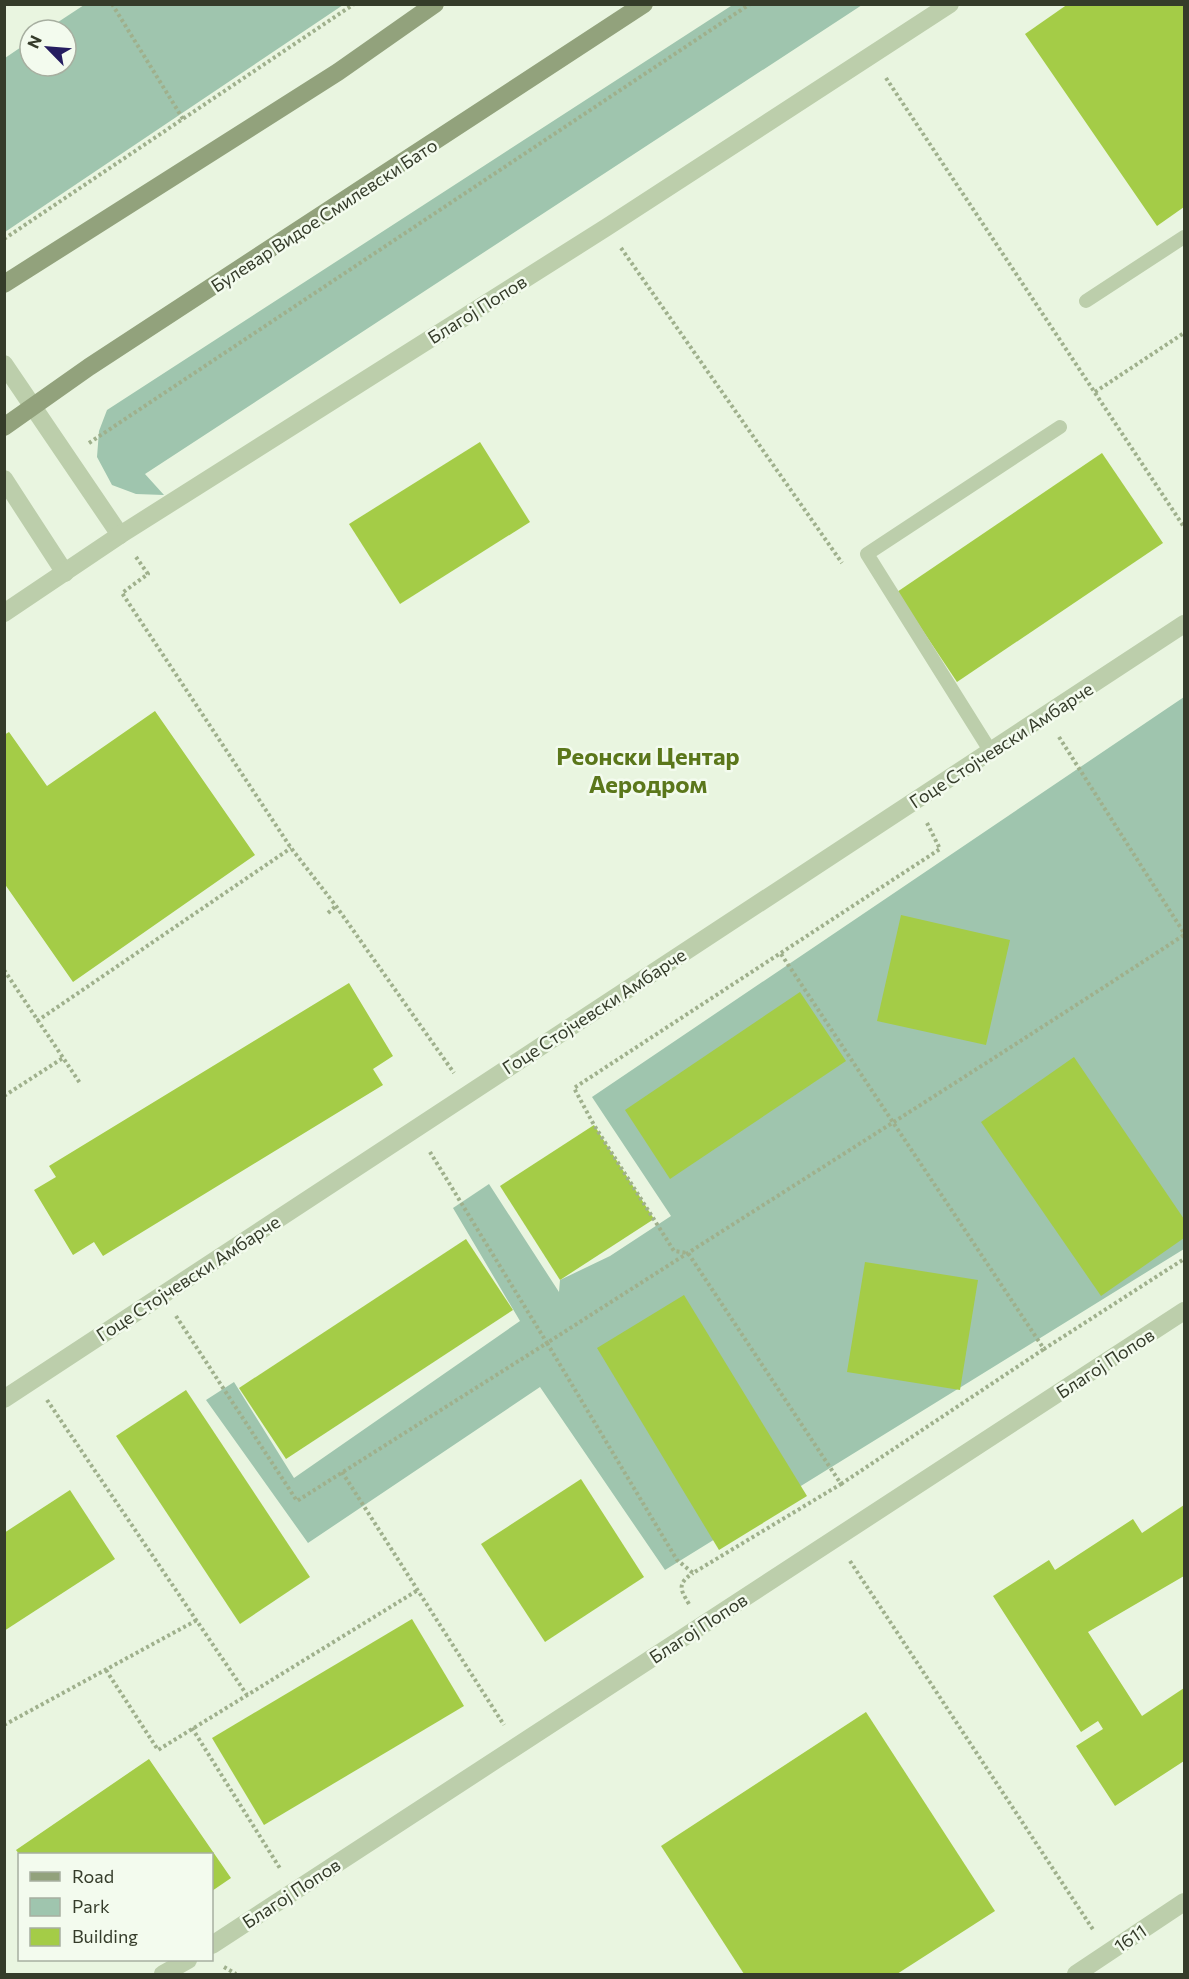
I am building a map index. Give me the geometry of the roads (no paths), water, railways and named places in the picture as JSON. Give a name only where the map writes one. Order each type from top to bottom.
[{"type":"street","points":[[4,284],[338,72],[435,4]]},
{"type":"street","name":"Булевар Видое Смилевски Бато","points":[[4,427],[89,367],[644,4]]},
{"type":"street","name":"Благој Попов","points":[[4,613],[120,535],[607,227],[950,4]]},
{"type":"street","points":[[4,364],[120,535]]},
{"type":"street","points":[[4,479],[65,573]]},
{"type":"street","name":"Гоце Стојчевски Амбарче","points":[[4,1399],[1185,624]]},
{"type":"street","name":"Благој Попов","points":[[213,1944],[1185,1311]]},
{"type":"street","name":"1611","points":[[1076,1974],[1185,1902]]},
{"type":"street","points":[[163,1974],[185,1961]]},
{"type":"lane","points":[[1086,301],[1185,237]]},
{"type":"lane","points":[[991,752],[867,554],[1060,427]]},
{"type":"district","name":"Реонски Центар Аеродром","points":[[648,769]]}]
